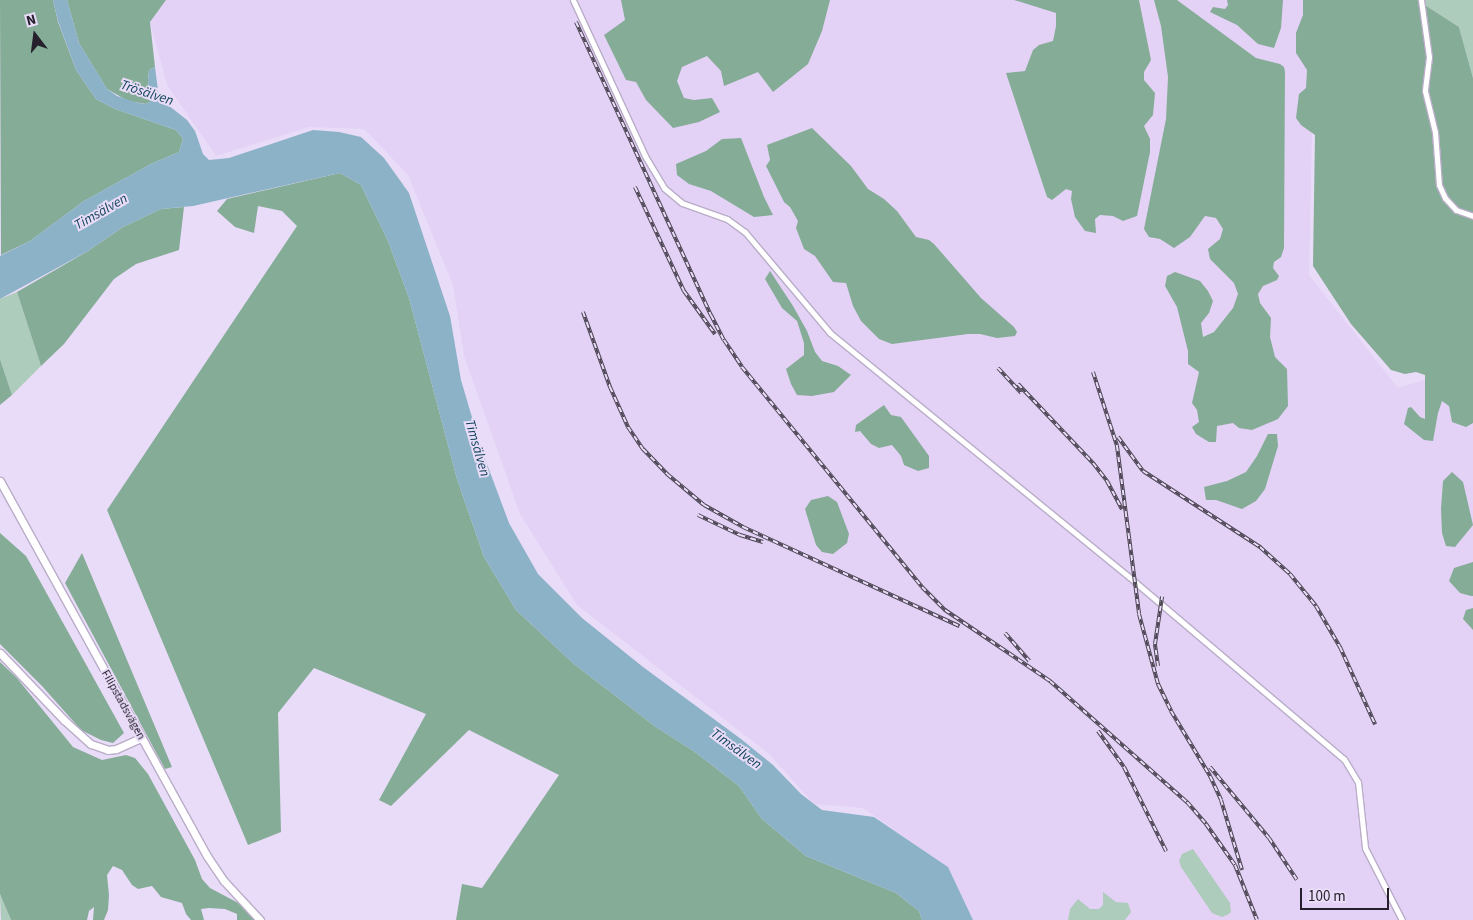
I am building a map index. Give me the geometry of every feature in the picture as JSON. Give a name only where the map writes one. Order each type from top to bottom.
[{"type":"main road","name":"Filipstadsvägen","points":[[0,481],[211,864],[260,920]]},
{"type":"main road","points":[[0,654],[64,720],[91,744],[108,750],[116,749],[141,738]]},
{"type":"street","points":[[572,0],[645,156],[664,188],[682,203],[727,219],[745,232],[819,321],[846,347],[1135,582],[1350,766],[1360,793],[1361,824],[1365,848],[1402,920]]},
{"type":"street","points":[[1421,0],[1429,57],[1425,91],[1434,132],[1439,185],[1445,198],[1456,210],[1473,216]]},
{"type":"shaded area","points":[[166,0],[1315,0],[1309,275],[1398,388],[1473,365],[1473,920],[973,920],[948,867],[863,808],[814,804],[769,754],[577,605],[520,514],[464,356],[453,285],[408,175],[364,129],[309,127],[216,156],[167,85],[150,22]]},
{"type":"green space","points":[[0,0],[53,0],[58,22],[76,70],[96,99],[115,109],[176,130],[183,139],[179,152],[151,164],[84,201],[30,241],[1,255]]},
{"type":"green space","points":[[67,0],[166,0],[150,22],[155,67],[149,70],[150,102],[146,104],[128,101],[107,89],[79,43]]},
{"type":"green space","points":[[621,0],[830,0],[822,31],[808,64],[773,92],[758,72],[724,86],[721,71],[707,56],[682,67],[677,81],[684,98],[694,100],[712,98],[720,112],[699,122],[673,128],[646,100],[636,82],[626,80],[604,35],[625,20]]},
{"type":"green space","points":[[1014,0],[1139,0],[1151,60],[1144,72],[1144,80],[1155,93],[1153,115],[1144,126],[1150,139],[1150,152],[1137,216],[1123,221],[1113,216],[1100,215],[1095,219],[1096,233],[1085,231],[1075,217],[1071,199],[1072,191],[1066,189],[1052,200],[1047,197],[1006,73],[1025,71],[1033,50],[1039,45],[1053,41],[1056,13]]},
{"type":"green space","points":[[1154,0],[1177,0],[1256,58],[1280,64],[1284,67],[1285,72],[1284,248],[1281,257],[1274,262],[1273,268],[1279,276],[1277,280],[1263,286],[1258,294],[1260,303],[1271,318],[1270,337],[1275,357],[1287,369],[1288,406],[1278,419],[1252,430],[1239,428],[1233,423],[1217,426],[1216,442],[1209,442],[1196,434],[1192,427],[1199,422],[1197,410],[1192,403],[1199,372],[1188,364],[1188,351],[1177,307],[1165,286],[1167,276],[1175,272],[1200,281],[1208,291],[1213,301],[1209,313],[1201,323],[1203,337],[1214,332],[1233,308],[1238,294],[1234,283],[1210,259],[1208,249],[1220,239],[1223,229],[1216,218],[1205,216],[1190,237],[1174,248],[1160,239],[1149,237],[1144,229],[1166,119],[1168,77],[1161,26]]},
{"type":"green space","points":[[1227,0],[1283,0],[1281,28],[1274,48],[1258,44],[1237,25],[1210,12],[1213,7],[1225,9],[1228,5]]},
{"type":"green space","points":[[1303,0],[1417,0],[1459,27],[1473,78],[1473,423],[1466,427],[1452,422],[1449,406],[1442,401],[1433,441],[1424,440],[1404,424],[1408,408],[1411,407],[1420,417],[1425,419],[1425,375],[1416,372],[1405,374],[1391,370],[1351,324],[1313,266],[1315,135],[1301,125],[1296,118],[1299,94],[1306,88],[1307,70],[1296,53],[1296,33],[1303,15]]},
{"type":"green space","points":[[1417,0],[1473,0],[1473,78],[1459,27]]},
{"type":"green space","points":[[812,128],[851,166],[868,189],[884,199],[897,211],[916,237],[929,240],[934,244],[981,298],[1014,327],[1017,332],[1015,336],[997,338],[980,334],[968,334],[892,344],[879,339],[861,321],[853,306],[846,283],[833,282],[815,256],[804,249],[796,228],[798,221],[790,207],[784,202],[766,166],[770,160],[767,145]]},
{"type":"green space","points":[[741,138],[773,215],[754,217],[711,191],[689,184],[677,175],[676,164],[706,151],[722,139]]},
{"type":"green space","points":[[340,173],[361,185],[388,241],[409,298],[457,479],[484,557],[516,610],[574,664],[656,727],[695,752],[739,786],[762,819],[806,856],[896,893],[919,911],[922,920],[456,920],[462,884],[482,888],[559,775],[469,730],[391,806],[379,800],[426,714],[314,668],[278,713],[281,832],[248,845],[107,510],[297,226],[282,211],[258,206],[254,233],[235,227],[217,211],[227,199]]},
{"type":"green space","points":[[184,207],[179,250],[136,264],[114,279],[64,344],[41,366],[17,292],[88,251],[123,227],[161,209]]},
{"type":"green space","points":[[770,271],[793,306],[807,331],[815,352],[822,361],[838,366],[851,375],[834,392],[812,396],[797,395],[791,384],[786,369],[804,355],[804,343],[797,321],[782,308],[765,279]]},
{"type":"green space","points":[[17,292],[41,366],[12,395],[0,359],[0,299]]},
{"type":"green space","points":[[0,359],[12,395],[0,405]]},
{"type":"green space","points":[[884,405],[891,415],[901,417],[929,456],[929,468],[918,471],[904,465],[901,456],[892,445],[879,448],[871,444],[860,431],[855,432],[856,425]]},
{"type":"green space","points":[[1268,434],[1277,434],[1278,446],[1265,489],[1256,501],[1242,509],[1216,500],[1206,500],[1204,487],[1227,481],[1246,472],[1257,456]]},
{"type":"green space","points":[[1452,472],[1463,482],[1473,525],[1455,547],[1446,546],[1442,533],[1441,509],[1443,481]]},
{"type":"green space","points":[[828,496],[837,502],[849,534],[847,543],[833,554],[822,552],[816,545],[805,509],[811,500]]},
{"type":"green space","points":[[0,533],[26,556],[124,733],[113,743],[101,740],[81,730],[42,686],[0,644]]},
{"type":"green space","points":[[82,553],[172,767],[165,769],[65,583]]},
{"type":"green space","points":[[1473,562],[1473,596],[1471,596],[1460,593],[1449,581],[1454,568]]},
{"type":"green space","points":[[1473,608],[1473,630],[1463,619],[1466,610]]},
{"type":"green space","points":[[0,662],[16,677],[73,747],[102,760],[126,755],[135,758],[148,774],[195,860],[202,879],[210,888],[242,905],[257,920],[237,920],[237,914],[225,909],[209,908],[201,909],[204,920],[191,920],[186,914],[182,903],[161,897],[152,886],[138,889],[132,885],[122,870],[113,866],[107,875],[108,910],[104,920],[93,920],[94,907],[89,911],[87,920],[11,920],[0,894]]},
{"type":"green space","points":[[1193,849],[1230,903],[1231,912],[1227,915],[1222,917],[1212,913],[1181,867],[1179,861],[1182,854]]},
{"type":"green space","points":[[1103,892],[1116,902],[1128,903],[1131,912],[1125,920],[1068,920],[1070,909],[1078,899],[1090,909],[1099,909],[1103,905]]},
{"type":"green space","points":[[0,894],[11,920],[1,920]]},
{"type":"water","name":"Timsälven","points":[[53,0],[67,0],[79,43],[107,89],[117,96],[138,103],[146,104],[150,102],[149,70],[155,67],[159,98],[187,120],[195,131],[203,154],[209,160],[229,158],[313,130],[339,132],[361,137],[384,158],[409,193],[450,316],[461,380],[481,448],[509,523],[538,574],[582,618],[643,667],[741,739],[773,765],[801,794],[822,810],[874,817],[948,867],[973,920],[922,920],[919,911],[896,893],[806,856],[762,819],[739,786],[695,752],[656,727],[574,664],[516,610],[484,557],[457,479],[409,298],[388,241],[361,185],[340,173],[193,206],[161,209],[123,227],[88,251],[0,299],[0,256],[30,241],[84,201],[151,164],[179,152],[183,139],[176,130],[115,109],[96,99],[76,70],[58,21]]},
{"type":"railway","points":[[576,22],[711,315],[724,340],[742,367],[922,587],[945,610],[1050,681],[1187,802],[1206,824],[1235,865],[1257,920]]},
{"type":"railway","points":[[635,187],[684,291],[715,334]]},
{"type":"railway","points":[[583,312],[610,387],[628,427],[643,449],[667,474],[704,505],[743,527],[959,626]]},
{"type":"railway","points":[[998,368],[1021,393]]},
{"type":"railway","points":[[1093,372],[1117,446],[1139,614],[1158,684],[1171,711],[1210,776],[1221,800],[1242,870]]},
{"type":"railway","points":[[1018,384],[1093,463],[1107,481],[1122,509]]},
{"type":"railway","points":[[1118,437],[1143,471],[1260,547],[1290,574],[1316,606],[1340,647],[1375,724]]},
{"type":"railway","points":[[698,515],[740,535],[763,542]]},
{"type":"railway","points":[[1158,666],[1155,644],[1162,597]]},
{"type":"railway","points":[[1005,633],[1029,661]]},
{"type":"railway","points":[[1098,731],[1124,767],[1166,851]]},
{"type":"railway","points":[[1210,767],[1269,838],[1297,880]]},
{"type":"water label","name":"Trösälven","points":[[147,93]]}]
